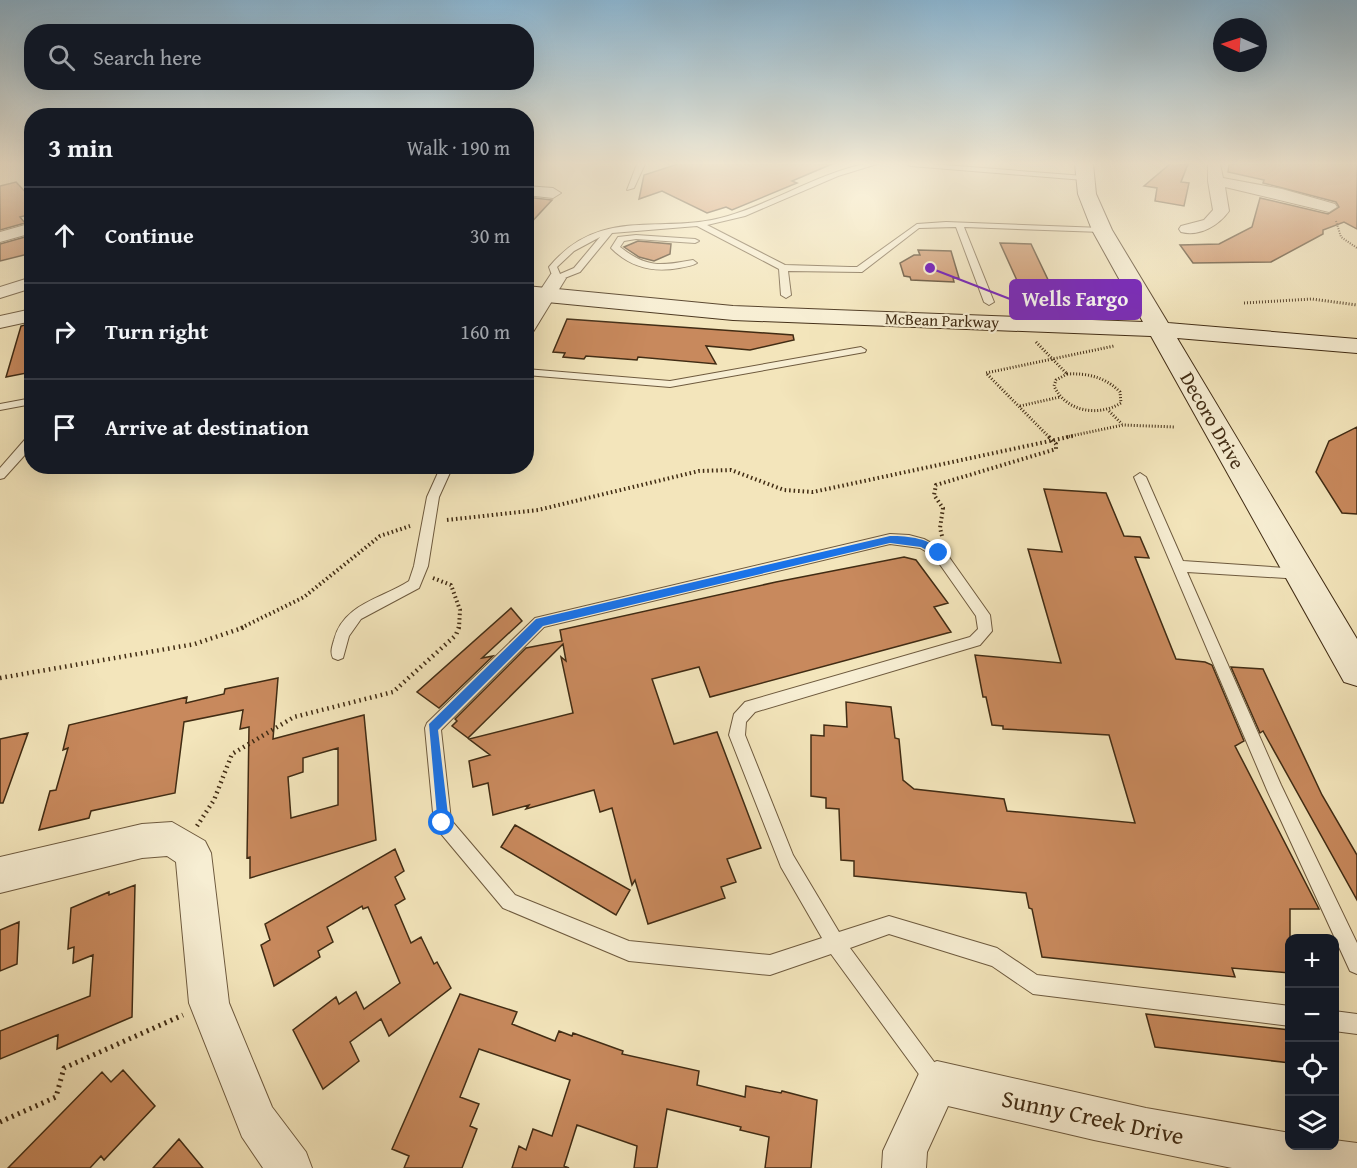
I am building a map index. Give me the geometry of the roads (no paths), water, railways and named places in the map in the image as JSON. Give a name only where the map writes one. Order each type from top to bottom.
[{"type":"main road","name":"Decoro Drive","points":[[1097,219],[1357,671]]},
{"type":"main road","name":"McBean Parkway","points":[[543,289],[732,312],[1153,318],[1250,315],[1357,327]]},
{"type":"main road","name":"McBean Parkway","points":[[543,289],[671,289],[989,302],[1153,318],[1357,346]]},
{"type":"street","points":[[1187,228],[1210,223],[1214,219]]},
{"type":"street","points":[[0,237],[24,230]]},
{"type":"street","points":[[0,293],[24,285]]},
{"type":"street","points":[[0,293],[24,289]]},
{"type":"street","points":[[534,310],[543,289]]},
{"type":"street","points":[[0,322],[24,317]]},
{"type":"street","points":[[0,875],[142,841],[172,839],[193,853],[209,1003],[257,1122],[290,1168]]},
{"type":"street","points":[[904,1168],[905,1151],[937,1083]]},
{"type":"street","name":"Sunny Creek Drive","points":[[937,1083],[1150,1132],[1297,1158],[1357,1165]]},
{"type":"lane","points":[[543,289],[553,267],[566,250],[583,238],[643,226],[697,223],[721,219]]},
{"type":"lane","points":[[697,223],[783,268],[860,270],[917,226],[959,225],[1102,230]]},
{"type":"lane","points":[[959,225],[989,302]]},
{"type":"lane","points":[[543,289],[577,270],[608,232]]},
{"type":"lane","points":[[693,263],[648,269],[632,261],[615,248],[621,239],[636,237],[695,241]]},
{"type":"lane","points":[[783,268],[786,295]]},
{"type":"lane","points":[[534,373],[670,384],[861,350]]},
{"type":"lane","points":[[0,407],[24,402]]},
{"type":"lane","points":[[0,475],[24,448]]},
{"type":"lane","points":[[338,654],[340,635],[350,619],[366,607],[406,590],[418,575],[433,497],[443,474]]},
{"type":"lane","points":[[1140,477],[1275,790],[1357,964]]},
{"type":"lane","points":[[937,1083],[835,943],[787,861],[737,735],[739,719],[750,706],[975,642],[985,631],[983,615],[939,553],[916,542],[890,539],[540,622],[433,728],[442,823],[509,902],[629,951],[770,965],[835,943],[889,925],[997,958],[1033,984],[1285,1015]]},
{"type":"lane","points":[[1178,566],[1301,574]]},
{"type":"lane","points":[[1339,1022],[1357,1024]]},
{"type":"place","name":"Wells Fargo","points":[[930,268]]}]
